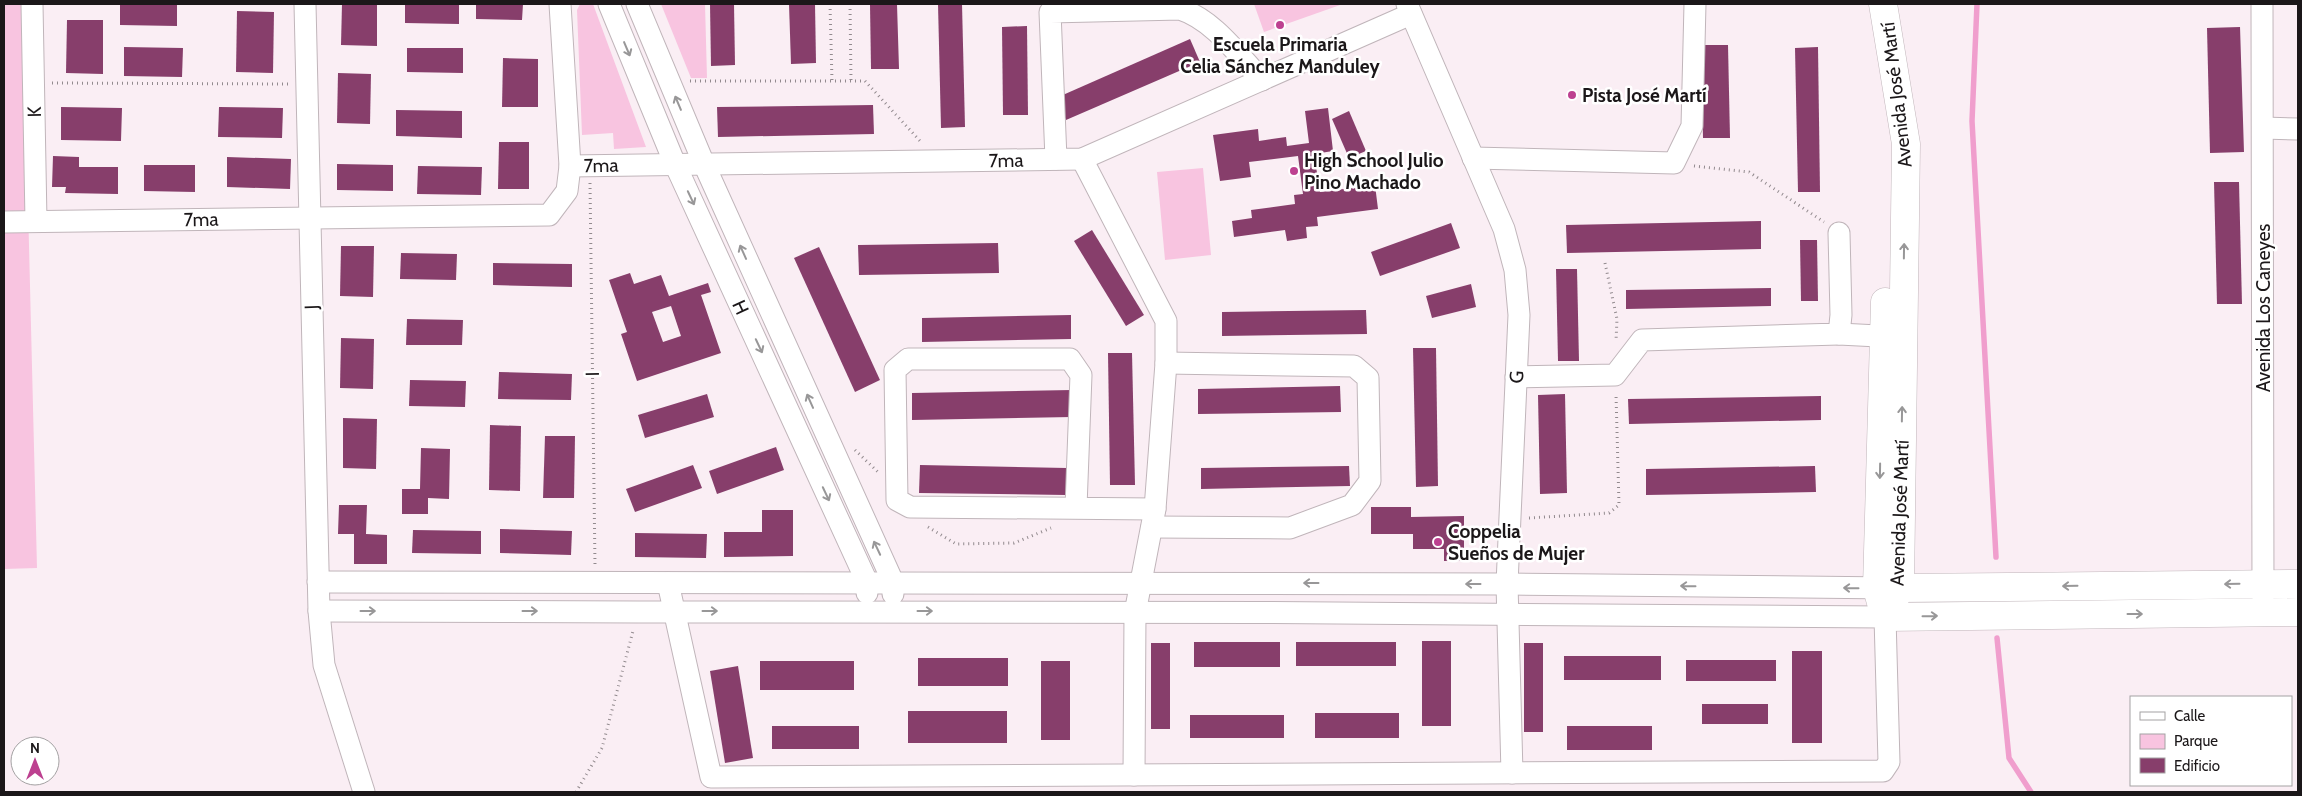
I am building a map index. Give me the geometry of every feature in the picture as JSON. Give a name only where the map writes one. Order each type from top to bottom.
[{"type":"main road","name":"Avenida José Martí","points":[[1868,4],[1871,13],[1889,146],[1893,337],[1889,588],[1885,617]]},
{"type":"main road","name":"Avenida José Martí","points":[[1883,4],[1906,144],[1893,337]]},
{"type":"main road","points":[[1889,588],[2298,584]]},
{"type":"main road","points":[[1885,617],[2298,612]]},
{"type":"street","name":"K","points":[[32,4],[36,221]]},
{"type":"street","name":"J","points":[[305,4],[308,217],[319,611],[324,665],[364,792]]},
{"type":"street","points":[[560,4],[580,166]]},
{"type":"street","name":"H","points":[[609,4],[675,164],[867,582],[867,611]]},
{"type":"street","name":"H","points":[[636,4],[704,164],[893,582],[893,611]]},
{"type":"street","points":[[1473,158],[1674,163],[1692,126],[1695,4]]},
{"type":"street","name":"Avenida Los Caneyes","points":[[2262,4],[2263,612]]},
{"type":"street","points":[[1056,159],[1050,12],[1180,9],[1194,14],[1211,27],[1262,80]]},
{"type":"street","name":"7ma","points":[[4,222],[549,215],[567,191],[580,166],[1082,159],[1262,80],[1409,9]]},
{"type":"street","name":"G","points":[[1409,9],[1504,229],[1515,270],[1520,315],[1507,584],[1512,773]]},
{"type":"street","points":[[2263,128],[2298,128]]},
{"type":"street","points":[[1082,159],[1166,321],[1166,362],[1153,518],[1135,613],[1134,775]]},
{"type":"street","points":[[1839,233],[1841,314],[1839,334]]},
{"type":"street","points":[[1516,377],[1615,375],[1642,340],[1839,334],[1893,337]]},
{"type":"street","points":[[1076,507],[1081,376],[1070,359],[908,359],[895,370],[897,500],[910,508],[1076,507],[1153,518],[1290,528],[1352,505],[1370,481],[1368,378],[1354,366],[1166,362]]},
{"type":"street","points":[[318,582],[1507,584],[1889,588]]},
{"type":"street","points":[[319,611],[674,612],[893,611],[1508,613],[1885,617],[1889,762],[1884,771],[711,777],[674,612],[668,583]]},
{"type":"path","points":[[830,4],[832,81]]},
{"type":"path","points":[[850,4],[851,80]]},
{"type":"path","points":[[669,81],[865,80],[939,161]]},
{"type":"path","points":[[34,83],[306,84]]},
{"type":"path","points":[[1674,163],[1749,172],[1839,233]]},
{"type":"path","name":"I","points":[[580,166],[595,583]]},
{"type":"path","points":[[1510,520],[1609,513],[1619,505],[1615,375],[1617,319],[1605,263]]},
{"type":"path","points":[[576,792],[602,748],[639,612]]},
{"type":"green space","points":[[4,4],[23,4],[37,568],[4,569]]},
{"type":"green space","points":[[580,4],[593,4],[646,147],[614,149],[613,133],[582,135],[577,10]]},
{"type":"green space","points":[[661,4],[705,4],[707,78],[691,78]]},
{"type":"green space","points":[[1254,4],[1343,4],[1264,32]]},
{"type":"green space","points":[[1203,168],[1211,255],[1165,260],[1157,172]]},
{"type":"building","points":[[120,4],[177,4],[177,26],[120,25]]},
{"type":"building","points":[[342,4],[377,4],[377,46],[341,45]]},
{"type":"building","points":[[405,4],[459,4],[459,24],[405,23]]},
{"type":"building","points":[[476,4],[523,4],[522,20],[476,19]]},
{"type":"building","points":[[710,4],[734,4],[735,65],[711,66]]},
{"type":"building","points":[[789,4],[815,4],[816,63],[791,64]]},
{"type":"building","points":[[870,4],[897,4],[899,69],[871,69]]},
{"type":"building","points":[[938,4],[962,4],[965,127],[941,128]]},
{"type":"building","points":[[237,11],[274,12],[273,73],[236,72]]},
{"type":"building","points":[[67,20],[103,20],[103,74],[66,73]]},
{"type":"building","points":[[1027,26],[1028,115],[1003,115],[1002,27]]},
{"type":"building","points":[[2240,27],[2244,152],[2210,153],[2207,28]]},
{"type":"building","points":[[1190,39],[1200,62],[1066,120],[1056,98]]},
{"type":"building","points":[[1701,45],[1728,45],[1730,138],[1703,138]]},
{"type":"building","points":[[124,47],[183,48],[182,77],[124,76]]},
{"type":"building","points":[[1818,47],[1820,192],[1798,192],[1795,48]]},
{"type":"building","points":[[407,48],[463,48],[463,73],[407,72]]},
{"type":"building","points":[[503,58],[538,59],[538,107],[502,107]]},
{"type":"building","points":[[338,73],[371,74],[370,124],[337,123]]},
{"type":"building","points":[[873,105],[874,134],[718,137],[717,107]]},
{"type":"building","points":[[61,107],[122,108],[121,141],[61,140]]},
{"type":"building","points":[[219,107],[283,108],[282,138],[218,137]]},
{"type":"building","points":[[1328,108],[1333,151],[1314,154],[1320,192],[1375,185],[1378,209],[1317,217],[1318,226],[1306,227],[1307,238],[1287,241],[1285,230],[1234,237],[1232,221],[1252,218],[1251,210],[1295,204],[1294,195],[1303,194],[1298,156],[1249,162],[1251,177],[1220,181],[1213,135],[1258,129],[1259,141],[1286,137],[1287,146],[1309,143],[1305,111]]},
{"type":"building","points":[[396,110],[462,111],[462,138],[396,136]]},
{"type":"building","points":[[1349,111],[1366,151],[1349,158],[1332,119]]},
{"type":"building","points":[[499,142],[529,142],[529,189],[498,189]]},
{"type":"building","points":[[53,156],[79,157],[79,167],[118,167],[118,194],[65,193],[66,187],[52,187]]},
{"type":"building","points":[[227,157],[291,159],[290,189],[227,187]]},
{"type":"building","points":[[337,164],[393,165],[393,191],[337,190]]},
{"type":"building","points":[[144,165],[195,165],[195,192],[144,191]]},
{"type":"building","points":[[418,166],[482,167],[481,195],[417,194]]},
{"type":"building","points":[[2214,182],[2239,182],[2242,304],[2217,304]]},
{"type":"building","points":[[1761,221],[1761,249],[1567,253],[1566,225]]},
{"type":"building","points":[[1451,223],[1460,248],[1380,276],[1371,252]]},
{"type":"building","points":[[1092,230],[1144,315],[1126,326],[1074,241]]},
{"type":"building","points":[[1800,240],[1817,240],[1818,301],[1801,301]]},
{"type":"building","points":[[998,243],[999,273],[859,275],[858,245]]},
{"type":"building","points":[[341,246],[374,246],[373,297],[340,296]]},
{"type":"building","points":[[819,247],[880,380],[855,392],[794,258]]},
{"type":"building","points":[[401,253],[457,254],[456,280],[400,279]]},
{"type":"building","points":[[493,263],[572,264],[572,287],[493,285]]},
{"type":"building","points":[[1556,269],[1577,269],[1579,361],[1558,361]]},
{"type":"building","points":[[630,273],[634,284],[661,275],[669,296],[708,283],[711,292],[701,295],[721,353],[637,381],[621,334],[627,332],[609,280]],"holes":[[[671,306],[681,336],[663,342],[652,312]]]},
{"type":"building","points":[[1471,284],[1476,307],[1432,318],[1426,296]]},
{"type":"building","points":[[1771,288],[1771,306],[1626,309],[1626,290]]},
{"type":"building","points":[[1366,310],[1367,334],[1222,336],[1222,312]]},
{"type":"building","points":[[1071,315],[1071,339],[922,342],[922,318]]},
{"type":"building","points":[[407,319],[463,320],[462,345],[406,345]]},
{"type":"building","points":[[341,338],[374,339],[373,389],[340,388]]},
{"type":"building","points":[[1413,348],[1436,348],[1438,486],[1416,487]]},
{"type":"building","points":[[1108,353],[1132,353],[1135,485],[1110,485]]},
{"type":"building","points":[[499,372],[572,374],[571,400],[498,399]]},
{"type":"building","points":[[410,380],[466,381],[465,407],[409,406]]},
{"type":"building","points":[[1340,386],[1341,412],[1198,414],[1198,389]]},
{"type":"building","points":[[1072,390],[1072,417],[912,420],[912,393]]},
{"type":"building","points":[[707,394],[714,417],[645,438],[638,415]]},
{"type":"building","points":[[1565,394],[1567,493],[1540,494],[1538,395]]},
{"type":"building","points":[[1821,396],[1821,420],[1629,424],[1628,399]]},
{"type":"building","points":[[343,418],[377,419],[376,469],[343,468]]},
{"type":"building","points":[[490,425],[521,426],[520,491],[489,490]]},
{"type":"building","points":[[545,436],[575,436],[574,498],[543,498]]},
{"type":"building","points":[[776,447],[784,470],[717,494],[709,471]]},
{"type":"building","points":[[421,448],[450,449],[449,499],[428,498],[428,514],[402,514],[402,489],[420,489]]},
{"type":"building","points":[[693,465],[702,488],[635,512],[626,489]]},
{"type":"building","points":[[920,465],[1067,468],[1066,495],[919,493]]},
{"type":"building","points":[[1349,466],[1350,486],[1201,489],[1201,468]]},
{"type":"building","points":[[1815,466],[1816,492],[1646,495],[1646,469]]},
{"type":"building","points":[[339,505],[367,505],[366,534],[387,535],[387,564],[354,564],[354,534],[338,534]]},
{"type":"building","name":"Coppelia Sueños de Mujer","points":[[1371,507],[1411,507],[1411,517],[1464,516],[1464,561],[1444,561],[1444,549],[1413,549],[1413,534],[1371,534]]},
{"type":"building","points":[[762,510],[793,510],[793,556],[724,557],[724,532],[762,532]]},
{"type":"building","points":[[500,529],[572,531],[571,555],[500,553]]},
{"type":"building","points":[[413,530],[481,531],[481,554],[412,553]]},
{"type":"building","points":[[635,533],[707,534],[706,558],[635,557]]},
{"type":"building","points":[[1422,641],[1451,641],[1451,726],[1422,726]]},
{"type":"building","points":[[1194,642],[1280,642],[1280,667],[1194,667]]},
{"type":"building","points":[[1296,642],[1396,642],[1396,666],[1296,666]]},
{"type":"building","points":[[1151,643],[1170,643],[1170,729],[1151,729]]},
{"type":"building","points":[[1524,643],[1543,643],[1543,732],[1524,732]]},
{"type":"building","points":[[1792,651],[1822,651],[1822,743],[1792,743]]},
{"type":"building","points":[[1564,656],[1661,656],[1661,680],[1564,680]]},
{"type":"building","points":[[918,658],[1008,658],[1008,686],[918,686]]},
{"type":"building","points":[[1686,660],[1776,660],[1776,681],[1686,681]]},
{"type":"building","points":[[760,661],[854,661],[854,690],[760,690]]},
{"type":"building","points":[[1041,661],[1070,661],[1070,740],[1041,740]]},
{"type":"building","points":[[738,666],[753,758],[725,763],[710,671]]},
{"type":"building","points":[[1702,704],[1768,704],[1768,724],[1702,724]]},
{"type":"building","points":[[908,711],[1007,711],[1007,743],[908,743]]},
{"type":"building","points":[[1315,713],[1399,713],[1399,738],[1315,738]]},
{"type":"building","points":[[1190,715],[1284,715],[1284,738],[1190,738]]},
{"type":"building","points":[[772,726],[859,726],[859,749],[772,749]]},
{"type":"building","points":[[1567,726],[1652,726],[1652,750],[1567,750]]},
{"type":"waterway","points":[[1977,4],[1972,121],[1996,557]]},
{"type":"waterway","points":[[1997,638],[2009,758],[2031,792]]},
{"type":"place","name":"Escuela Primaria Celia Sánchez Manduley","points":[[1280,25]]},
{"type":"place","name":"Pista José Martí","points":[[1572,95]]},
{"type":"place","name":"High School Julio Pino Machado","points":[[1294,171]]},
{"type":"place","name":"Coppelia Sueños de Mujer","points":[[1438,542]]}]
